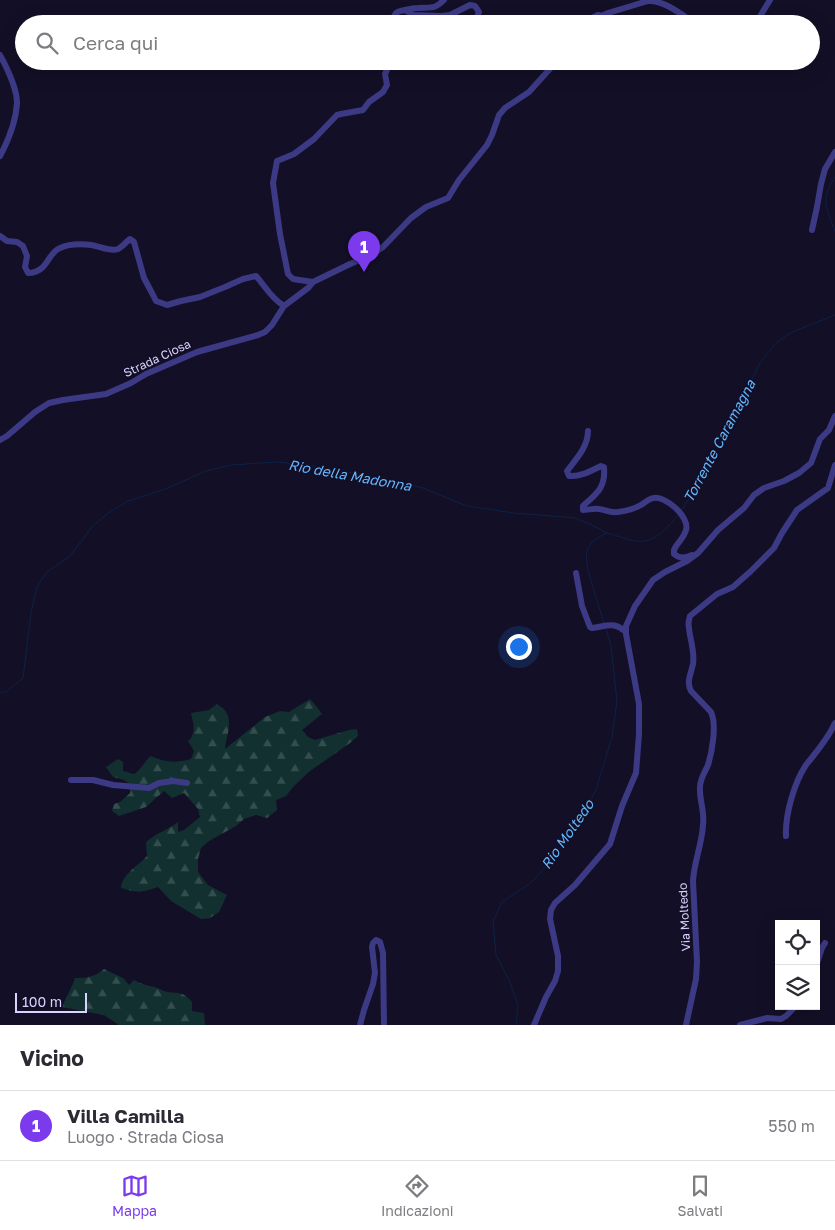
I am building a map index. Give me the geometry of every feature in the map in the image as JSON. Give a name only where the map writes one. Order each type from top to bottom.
[{"type":"street","points":[[394,15],[399,10],[434,8],[444,0]]},
{"type":"street","points":[[761,15],[770,0]]},
{"type":"street","points":[[604,15],[648,1],[654,1],[663,3],[682,15]]},
{"type":"street","points":[[450,15],[470,4],[475,6],[479,12],[478,15]]},
{"type":"street","points":[[405,10],[413,15]]},
{"type":"street","points":[[0,55],[11,77],[17,103],[7,142],[0,156]]},
{"type":"street","points":[[313,282],[293,279],[288,274],[273,183],[277,160],[294,154],[314,139],[337,116],[363,110],[369,102],[383,92],[386,85],[385,74],[387,70]]},
{"type":"street","name":"Strada Ciosa","points":[[0,440],[49,403],[106,394],[197,352],[265,332],[272,325],[284,306],[313,282],[370,256],[383,248],[411,218],[426,207],[448,198],[459,180],[487,145],[499,115],[505,108],[528,92],[549,70]]},
{"type":"street","points":[[812,230],[825,169],[835,152]]},
{"type":"street","points":[[0,236],[7,241],[17,242],[23,246],[27,256],[24,267],[28,273],[34,273],[42,268],[58,248],[92,245],[117,249],[130,240],[134,242],[144,278],[156,301],[167,305],[200,297],[243,278],[256,276],[276,302],[284,306]]},
{"type":"street","points":[[534,1025],[558,971],[558,956],[550,919],[551,910],[555,903],[576,885],[610,844],[622,806],[636,773],[639,734],[638,704],[626,632],[626,626],[635,606],[652,580],[698,553],[718,530],[744,508],[754,495],[764,488],[799,473],[811,463],[820,439],[828,430],[835,416]]},
{"type":"street","points":[[588,431],[586,442],[580,454],[567,471],[569,476],[572,477],[587,473],[601,466],[604,467],[602,487],[583,506],[584,510],[598,508],[609,512],[616,512],[640,506],[656,497],[674,505],[686,521],[686,531],[675,547],[674,554],[684,558],[698,553]]},
{"type":"street","name":"Via Moltedo","points":[[686,1025],[696,979],[697,962],[693,873],[704,823],[700,786],[711,754],[714,725],[711,712],[689,688],[689,676],[693,666],[694,654],[688,627],[690,616],[717,594],[733,587],[763,560],[774,548],[797,510],[828,488],[835,465]]},
{"type":"street","points":[[576,574],[582,606],[588,623],[592,628],[612,624],[626,632]]},
{"type":"street","points":[[786,836],[785,825],[800,776],[831,733],[835,723]]},
{"type":"street","points":[[71,780],[93,780],[113,785],[149,788],[173,781],[187,783]]},
{"type":"street","points":[[360,1025],[375,973],[372,947],[373,943],[378,940],[382,944],[383,953],[384,1025]]},
{"type":"street","points":[[816,965],[825,943]]},
{"type":"street","points":[[740,1025],[767,1018],[781,1019],[792,1010]]},
{"type":"green space","points":[[310,699],[322,714],[302,730],[308,737],[315,740],[357,729],[358,736],[310,771],[286,796],[276,800],[277,810],[267,818],[256,815],[244,819],[201,848],[198,859],[198,872],[208,885],[227,895],[219,912],[210,918],[201,919],[171,901],[158,887],[140,892],[121,888],[127,874],[147,856],[146,842],[178,822],[178,832],[184,830],[200,817],[198,809],[184,793],[172,798],[164,791],[146,807],[119,816],[112,811],[114,804],[120,802],[130,793],[131,785],[124,780],[113,777],[106,767],[118,759],[123,762],[123,771],[134,774],[151,756],[171,762],[191,759],[194,751],[188,741],[193,735],[191,713],[209,710],[217,704],[224,709],[229,720],[225,749],[265,717],[280,711],[289,712]]},
{"type":"green space","points":[[104,969],[123,978],[129,985],[134,980],[164,991],[185,995],[192,1002],[192,1011],[204,1013],[205,1025],[119,1025],[104,1015],[62,1007],[75,978],[91,976]]},
{"type":"waterway","name":"Torrente Caramagna","points":[[835,177],[826,198],[827,210],[835,231]]},
{"type":"waterway","name":"Torrente Caramagna","points":[[681,511],[703,477],[760,363],[775,344],[790,333],[835,315]]},
{"type":"waterway","name":"Rio della Madonna","points":[[0,692],[6,692],[23,678],[31,613],[37,587],[47,572],[70,556],[92,527],[107,514],[128,501],[163,490],[206,471],[231,465],[278,462],[313,466],[423,488],[467,506],[514,513],[575,518],[607,533]]},
{"type":"waterway","name":"Torrente Caramagna","points":[[604,623],[587,566],[586,557],[590,545],[607,533],[634,541],[654,538],[679,514]]},
{"type":"waterway","name":"Rio Moltedo","points":[[516,1025],[518,1005],[509,980],[496,955],[493,922],[502,902],[532,882],[553,858],[575,827],[596,790],[612,737],[617,701],[611,646],[606,629]]},
{"type":"place","name":"Villa Camilla","points":[[364,272]]}]
